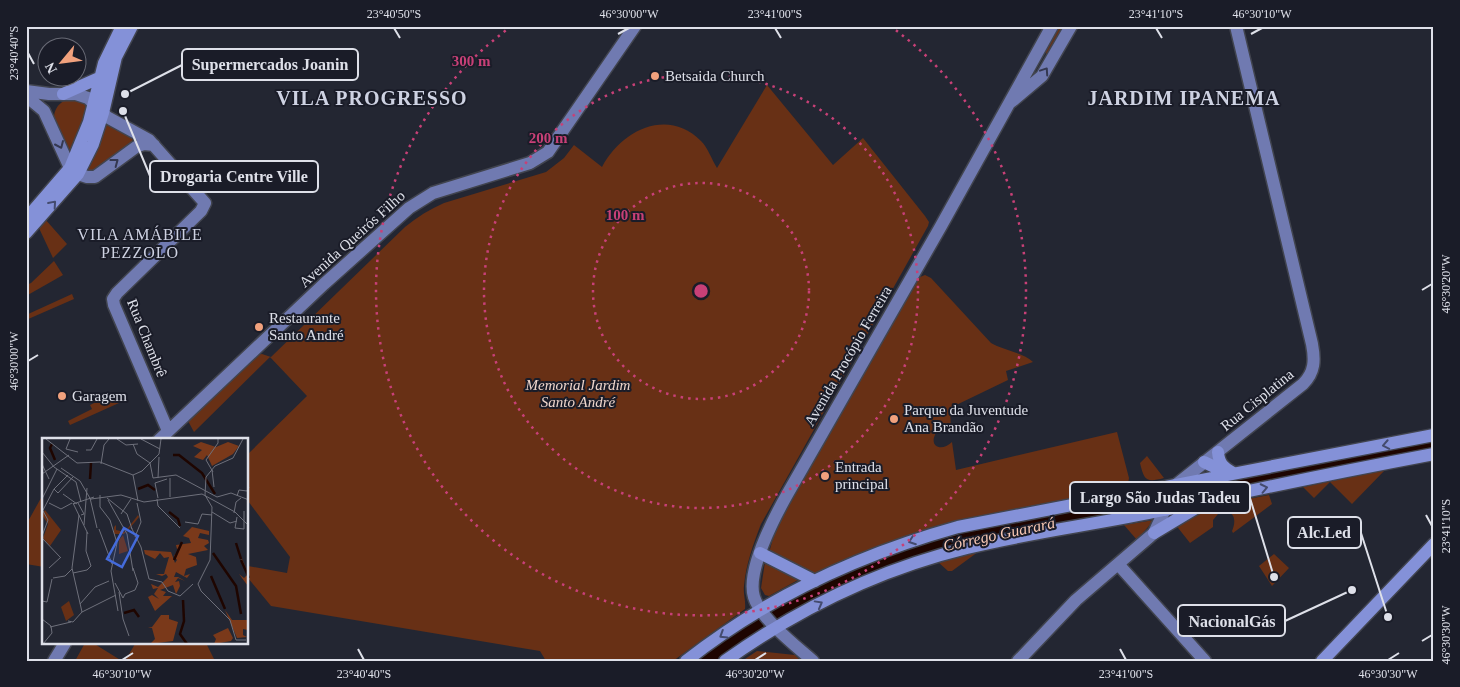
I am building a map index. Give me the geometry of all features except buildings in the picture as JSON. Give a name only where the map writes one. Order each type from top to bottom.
[{"type":"main road","points":[[99,108],[99,78],[104,62],[122,26]]},
{"type":"main road","points":[[26,233],[93,144],[99,108],[116,56],[132,26]]},
{"type":"main road","points":[[63,94],[99,78]]},
{"type":"main road","points":[[26,219],[74,171]]},
{"type":"main road","points":[[686,661],[714,640],[825,600],[858,585],[946,554],[1008,540],[1171,497],[1231,474],[1434,436]]},
{"type":"main road","points":[[1218,452],[1218,460],[1231,474]]},
{"type":"main road","points":[[726,661],[769,620],[815,581],[922,537],[958,527],[1171,497],[1209,500],[1434,454]]},
{"type":"main road","points":[[1204,462],[1231,474]]},
{"type":"main road","points":[[1154,533],[1209,500]]},
{"type":"main road","points":[[1322,661],[1434,544]]},
{"type":"main road","points":[[760,553],[815,581]]},
{"type":"street","name":"Avenida Queirós Filho","points":[[164,435],[324,284],[409,208],[433,193],[530,163],[548,152],[635,26]]},
{"type":"street","name":"Avenida Procópio Ferreira","points":[[769,620],[754,598],[753,592],[755,569],[771,524],[1052,26]]},
{"type":"street","name":"Avenida Procópio Ferreira","points":[[1009,104],[1042,76],[1071,26]]},
{"type":"street","name":"Rua Cisplatina","points":[[1018,661],[1076,600],[1154,533],[1171,497],[1204,462],[1303,384],[1310,375],[1314,363],[1312,344],[1236,26]]},
{"type":"street","points":[[26,91],[82,95],[109,118],[143,135],[154,146]]},
{"type":"street","points":[[46,116],[50,103],[63,94]]},
{"type":"street","points":[[26,96],[40,107],[46,116],[74,171],[90,178],[95,177],[136,147],[144,144],[154,146]]},
{"type":"street","points":[[131,129],[136,147]]},
{"type":"street","name":"Rua Chambrê","points":[[154,146],[205,203],[202,211],[113,299],[164,435]]},
{"type":"street","points":[[1118,564],[1205,661]]},
{"type":"street","points":[[769,620],[813,661]]},
{"type":"street","points":[[54,661],[64,644]]},
{"type":"green space","points":[[1059,26],[1065,26],[1047,55],[1045,51]]},
{"type":"green space","name":"Memorial Jardim Santo André","points":[[767,85],[833,165],[863,138],[929,222],[761,524],[746,570],[744,589],[745,609],[673,661],[546,661],[540,651],[271,606],[249,579],[249,566],[287,573],[290,557],[249,502],[249,453],[307,396],[270,357],[194,432],[188,421],[256,355],[262,354],[271,357],[405,227],[444,203],[546,172],[564,158],[574,145],[602,167],[610,154],[633,134],[646,127],[660,125],[674,126],[688,131],[701,141],[717,168]]},
{"type":"green space","points":[[74,95],[90,106],[72,152],[68,151],[54,119],[54,114],[57,107]]},
{"type":"green space","points":[[106,122],[133,138],[131,145],[93,174],[83,172]]},
{"type":"green space","points":[[45,219],[67,244],[53,258],[38,226]]},
{"type":"green space","points":[[54,261],[63,275],[26,296],[26,285],[31,283]]},
{"type":"green space","name":"Parque da Juventude Ana Brandão","points":[[925,275],[931,278],[991,343],[1024,356],[1033,362],[1006,371],[1008,380],[950,408],[951,431],[936,433],[934,442],[937,447],[944,447],[952,442],[956,470],[1117,432],[1129,478],[1128,484],[1124,488],[963,521],[816,575],[769,553],[773,538],[780,521],[917,281]]},
{"type":"green space","points":[[72,294],[74,299],[26,320],[26,315]]},
{"type":"green space","points":[[115,393],[119,403],[70,425],[68,421],[92,409],[90,405]]},
{"type":"green space","points":[[1147,456],[1164,478],[1150,480],[1145,477],[1140,463]]},
{"type":"green space","points":[[1385,470],[1352,504],[1330,482],[1314,498],[1303,487]]},
{"type":"green space","points":[[1269,495],[1272,504],[1233,533],[1234,518],[1229,512],[1218,514],[1213,520],[1213,527],[1190,543],[1175,524],[1206,507]]},
{"type":"green space","points":[[42,498],[42,567],[26,564],[26,525]]},
{"type":"green space","points":[[1154,520],[1137,540],[1124,525]]},
{"type":"green space","points":[[982,549],[952,571],[948,571],[938,562]]},
{"type":"green space","points":[[1274,554],[1289,568],[1272,586],[1259,566]]},
{"type":"green space","points":[[765,562],[798,577],[798,580],[769,596],[765,595],[761,588]]},
{"type":"green space","points":[[84,644],[95,644],[122,661],[75,661]]},
{"type":"green space","points":[[135,644],[206,644],[215,661],[125,661]]},
{"type":"green space","points":[[757,651],[795,655],[801,661],[742,661]]},
{"type":"waterway","name":"Córrego Guarará","points":[[704,661],[764,621],[828,588],[929,549],[964,539],[1184,496],[1351,459],[1434,443]]},
{"type":"place","name":"Betsaida Church","points":[[655,76]]},
{"type":"place","name":"Supermercados Joanin","points":[[125,94]]},
{"type":"place","name":"Drogaria Centre Ville","points":[[123,111]]},
{"type":"place","name":"Restaurante Santo André","points":[[259,327]]},
{"type":"place","name":"Garagem","points":[[62,396]]},
{"type":"place","name":"Parque da Juventude Ana Brandão","points":[[894,419]]},
{"type":"place","name":"Entrada principal","points":[[825,476]]},
{"type":"place","name":"Largo São Judas Tadeu","points":[[1274,577]]},
{"type":"place","name":"NacionalGás","points":[[1352,590]]},
{"type":"place","name":"Alc.Led","points":[[1388,617]]},
{"type":"district","name":"VILA PROGRESSO","points":[[372,98]]},
{"type":"district","name":"JARDIM IPANEMA","points":[[1184,98]]},
{"type":"district","name":"VILA AMÁBILE PEZZOLO","points":[[140,243]]}]
